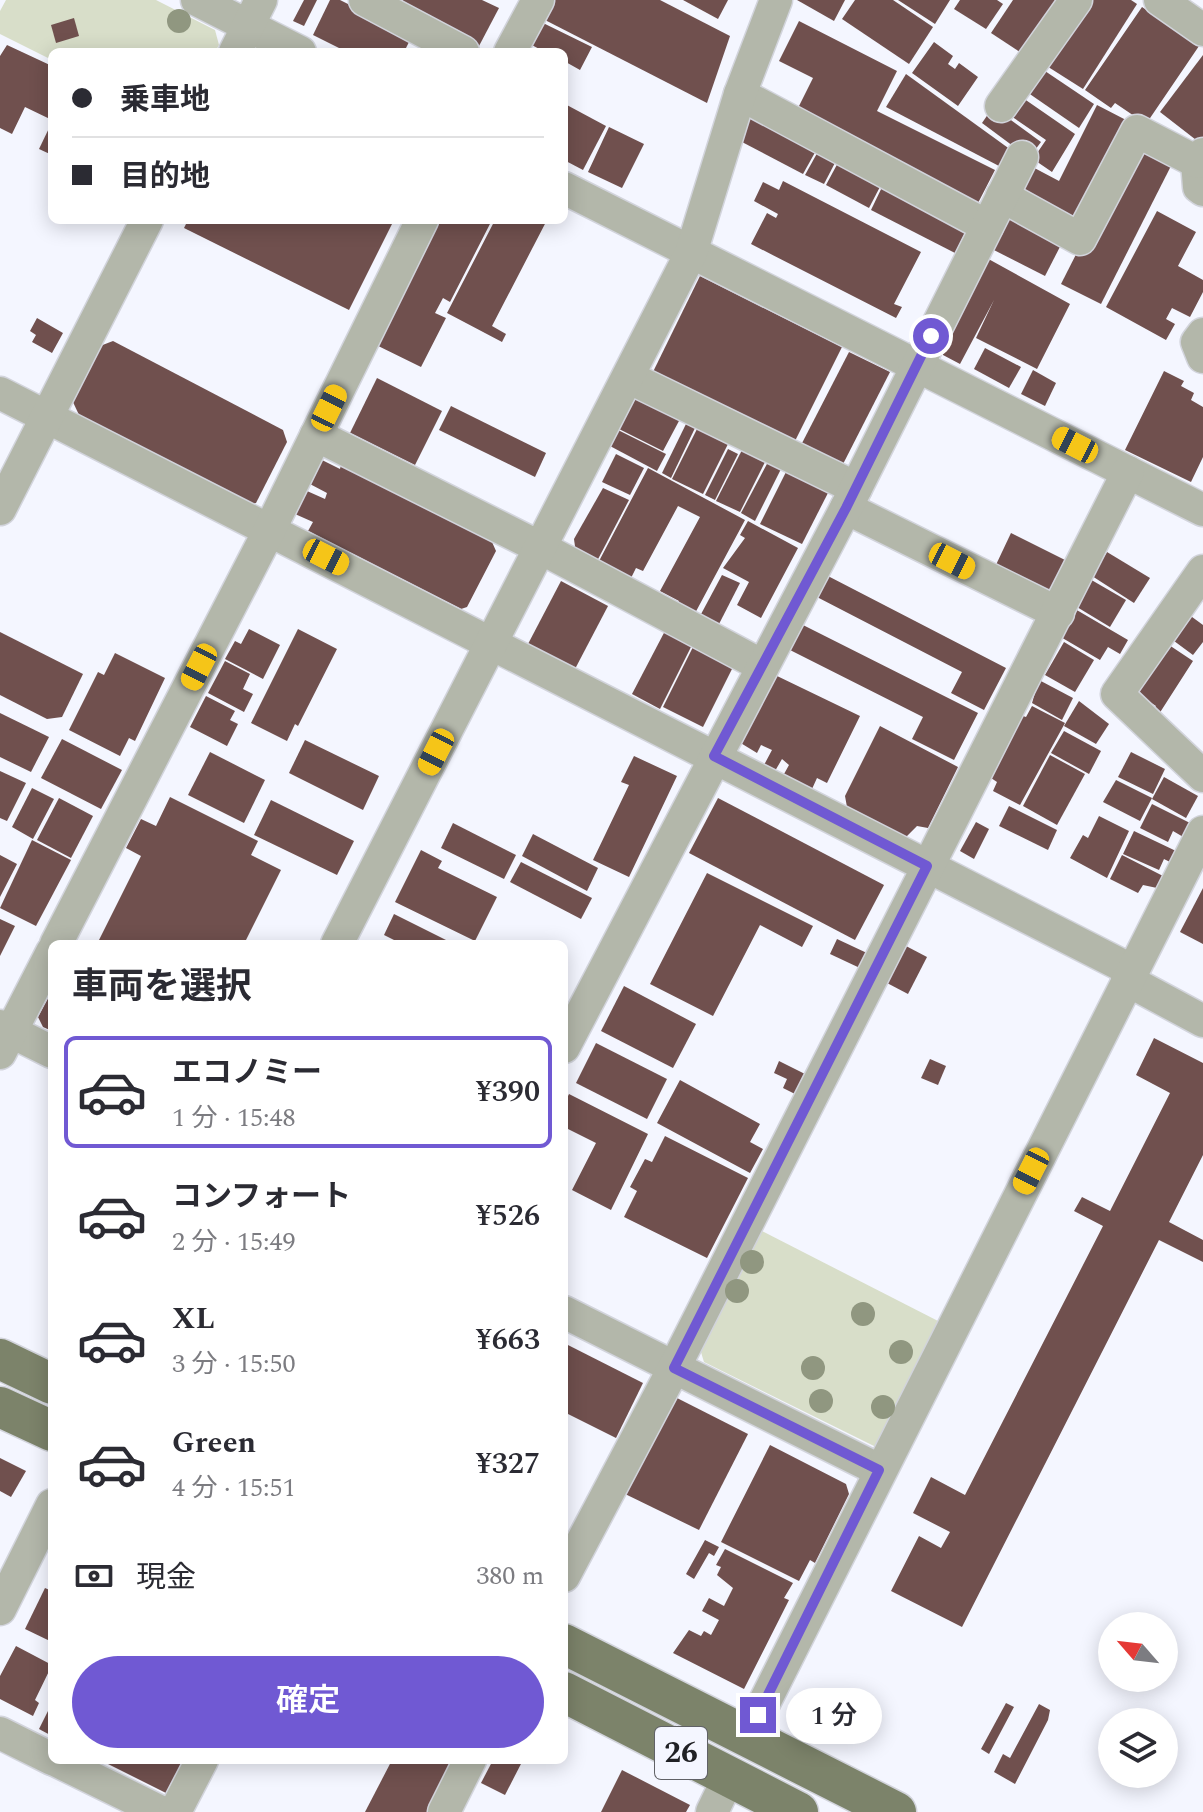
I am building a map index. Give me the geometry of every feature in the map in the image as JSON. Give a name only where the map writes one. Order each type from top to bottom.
[{"type":"main road","points":[[0,1359],[48,1382]]},
{"type":"main road","points":[[0,1407],[48,1429]]},
{"type":"main road","name":"26","points":[[568,1646],[896,1812]]},
{"type":"main road","name":"26","points":[[568,1695],[720,1795],[798,1812]]},
{"type":"street","points":[[197,0],[292,48]]},
{"type":"street","points":[[365,0],[455,48]]},
{"type":"street","points":[[512,48],[538,0]]},
{"type":"street","points":[[339,940],[691,253],[740,94],[776,0]]},
{"type":"street","points":[[1001,106],[1076,0]]},
{"type":"street","points":[[1160,0],[1203,30]]},
{"type":"street","points":[[740,94],[987,226]]},
{"type":"street","points":[[1002,196],[1080,239],[1137,131],[1201,169]]},
{"type":"street","points":[[568,1039],[851,498],[1022,157]]},
{"type":"street","points":[[568,190],[1203,510]]},
{"type":"street","points":[[0,509],[145,224]]},
{"type":"street","points":[[58,940],[270,529],[420,224]]},
{"type":"street","points":[[1203,334],[1197,342],[1203,357]]},
{"type":"street","points":[[628,377],[1058,613]]},
{"type":"street","points":[[0,393],[927,866],[1130,975],[1203,1021]]},
{"type":"street","points":[[316,435],[541,548],[763,666]]},
{"type":"street","points":[[568,1568],[674,1368],[1128,472]]},
{"type":"street","points":[[1203,571],[1117,694],[1203,776]]},
{"type":"street","points":[[747,1737],[1203,832]]},
{"type":"street","points":[[48,959],[4,1037],[48,1051]]},
{"type":"street","points":[[568,1314],[879,1470]]},
{"type":"street","points":[[0,1609],[48,1513]]},
{"type":"street","points":[[0,1733],[48,1757]]},
{"type":"street","points":[[63,1764],[161,1812]]},
{"type":"street","points":[[175,1812],[200,1764]]},
{"type":"street","points":[[444,1812],[468,1764]]},
{"type":"green space","points":[[6,0],[156,0],[215,30],[219,45],[217,48],[48,48],[48,58],[0,34],[0,11]]},
{"type":"green space","points":[[758,1229],[940,1322],[876,1447],[704,1362],[700,1349]]},
{"type":"building","points":[[304,0],[317,0],[304,26],[293,21]]},
{"type":"building","points":[[330,0],[340,0],[412,36],[406,48],[339,48],[313,35]]},
{"type":"building","points":[[403,0],[482,0],[499,8],[479,46],[400,6]]},
{"type":"building","points":[[555,0],[660,0],[730,36],[707,103],[545,20]]},
{"type":"building","points":[[683,0],[728,0],[718,19]]},
{"type":"building","points":[[797,0],[845,0],[834,21]]},
{"type":"building","points":[[855,0],[893,0],[933,27],[909,64],[842,19]]},
{"type":"building","points":[[898,0],[950,0],[935,24]]},
{"type":"building","points":[[960,0],[997,0],[1003,4],[986,29],[954,9]]},
{"type":"building","points":[[1013,0],[1059,0],[1023,54],[991,33]]},
{"type":"building","points":[[1082,0],[1131,0],[1137,4],[1083,89],[1042,63]]},
{"type":"building","points":[[1142,7],[1199,46],[1146,124],[1115,103],[1111,108],[1085,90]]},
{"type":"building","points":[[74,18],[79,36],[56,43],[51,25]]},
{"type":"building","points":[[539,21],[592,47],[580,70],[568,63],[568,48],[537,48],[528,43]]},
{"type":"building","points":[[799,21],[897,71],[877,111],[995,170],[978,203],[796,112],[813,78],[779,61]]},
{"type":"building","points":[[934,42],[953,56],[948,64],[955,69],[959,63],[978,77],[958,106],[912,73]]},
{"type":"building","points":[[7,45],[48,64],[48,118],[25,107],[12,134],[0,128],[0,56]]},
{"type":"building","points":[[1203,55],[1203,139],[1200,143],[1160,112]]},
{"type":"building","points":[[1039,67],[1094,104],[1079,128],[1024,90]]},
{"type":"building","points":[[906,74],[1011,150],[999,166],[886,107]]},
{"type":"building","points":[[1020,96],[1075,134],[1052,172],[1033,159],[1046,140],[1008,114]]},
{"type":"building","points":[[1097,105],[1126,120],[1072,226],[1009,194],[1025,163],[1059,181]]},
{"type":"building","points":[[568,106],[606,126],[583,170],[568,162]]},
{"type":"building","points":[[993,107],[1041,142],[1029,158],[982,123]]},
{"type":"building","points":[[751,111],[818,147],[803,174],[742,142]]},
{"type":"building","points":[[609,127],[644,144],[622,188],[588,172]]},
{"type":"building","points":[[48,130],[48,153],[39,149]]},
{"type":"building","points":[[1133,142],[1173,162],[1101,304],[1061,284]]},
{"type":"building","points":[[820,148],[838,157],[824,184],[805,175]]},
{"type":"building","points":[[840,159],[883,181],[869,208],[826,185]]},
{"type":"building","points":[[783,181],[921,252],[894,304],[902,307],[896,318],[751,244],[767,213],[776,218],[778,214],[754,201],[763,182],[779,190]]},
{"type":"building","points":[[884,183],[969,225],[955,253],[871,210]]},
{"type":"building","points":[[1005,208],[1065,237],[1045,276],[986,246]]},
{"type":"building","points":[[1157,211],[1196,232],[1178,266],[1203,280],[1203,292],[1190,317],[1172,308],[1166,319],[1175,324],[1166,340],[1106,307]]},
{"type":"building","points":[[186,224],[392,224],[349,310],[184,228]]},
{"type":"building","points":[[423,224],[490,224],[450,302],[443,298],[435,313],[446,318],[421,367],[366,340]]},
{"type":"building","points":[[493,224],[545,224],[492,326],[506,334],[502,342],[447,313]]},
{"type":"building","points":[[983,256],[1070,304],[1037,369],[976,338],[994,300],[960,364],[943,355],[939,340]]},
{"type":"building","points":[[700,276],[842,347],[793,445],[650,378]]},
{"type":"building","points":[[37,318],[63,333],[52,353],[32,342],[36,335],[30,331]]},
{"type":"building","points":[[113,341],[283,430],[287,442],[256,503],[248,505],[80,417],[72,400],[100,346]]},
{"type":"building","points":[[985,348],[1021,367],[1009,388],[974,369]]},
{"type":"building","points":[[849,352],[890,372],[841,468],[800,447]]},
{"type":"building","points":[[1033,370],[1056,383],[1045,406],[1021,394]]},
{"type":"building","points":[[1164,371],[1184,381],[1181,386],[1194,393],[1191,400],[1203,407],[1203,457],[1191,482],[1125,450]]},
{"type":"building","points":[[377,378],[442,411],[415,465],[350,433]]},
{"type":"building","points":[[636,396],[680,419],[663,451],[619,429]]},
{"type":"building","points":[[451,406],[546,453],[535,477],[439,430]]},
{"type":"building","points":[[686,424],[695,428],[671,478],[662,473]]},
{"type":"building","points":[[697,429],[728,444],[703,494],[672,479]]},
{"type":"building","points":[[618,430],[666,454],[657,471],[610,446]]},
{"type":"building","points":[[728,449],[738,454],[715,500],[705,495]]},
{"type":"building","points":[[742,450],[765,462],[740,512],[716,501]]},
{"type":"building","points":[[616,454],[644,468],[630,495],[602,482]]},
{"type":"building","points":[[320,459],[340,469],[341,465],[492,542],[496,551],[467,607],[461,609],[308,531],[313,522],[295,514],[307,491],[325,499],[327,493],[308,483]]},
{"type":"building","points":[[768,462],[781,469],[755,521],[741,513]]},
{"type":"building","points":[[648,468],[745,520],[693,617],[675,608],[679,601],[660,591],[700,517],[678,506],[643,571],[636,568],[630,580],[598,563]]},
{"type":"building","points":[[788,468],[830,489],[802,544],[760,524]]},
{"type":"building","points":[[603,488],[629,500],[596,563],[576,554],[574,539]]},
{"type":"building","points":[[748,521],[798,548],[761,618],[737,605],[749,582],[723,568],[745,538],[740,535]]},
{"type":"building","points":[[1011,533],[1069,562],[1051,597],[994,569]]},
{"type":"building","points":[[1107,552],[1150,578],[1134,603],[1092,576]]},
{"type":"building","points":[[722,575],[740,583],[719,624],[700,616]]},
{"type":"building","points":[[826,575],[1006,668],[984,710],[951,693],[962,672],[815,596]]},
{"type":"building","points":[[1088,578],[1126,600],[1110,627],[1072,604]]},
{"type":"building","points":[[561,581],[608,606],[575,669],[528,644]]},
{"type":"building","points":[[1075,609],[1128,640],[1120,654],[1108,647],[1100,660],[1059,636]]},
{"type":"building","points":[[1188,614],[1203,625],[1203,642],[1193,655],[1170,638]]},
{"type":"building","points":[[801,624],[978,713],[954,760],[912,739],[923,717],[788,649]]},
{"type":"building","points":[[249,629],[280,645],[263,679],[225,659],[235,641],[241,644]]},
{"type":"building","points":[[298,629],[337,649],[298,726],[295,724],[287,741],[251,723]]},
{"type":"building","points":[[666,629],[693,643],[660,709],[632,694]]},
{"type":"building","points":[[0,632],[83,674],[62,717],[47,719],[0,695]]},
{"type":"building","points":[[1163,641],[1193,661],[1159,714],[1153,710],[1156,706],[1131,690]]},
{"type":"building","points":[[1064,642],[1094,660],[1075,692],[1045,675]]},
{"type":"building","points":[[694,645],[734,665],[703,727],[663,707]]},
{"type":"building","points":[[115,653],[165,678],[135,741],[129,738],[120,756],[69,730],[98,672],[104,675]]},
{"type":"building","points":[[225,661],[250,674],[243,689],[253,694],[244,712],[208,693]]},
{"type":"building","points":[[775,675],[860,716],[827,783],[817,778],[812,789],[784,774],[789,765],[782,759],[775,771],[764,765],[772,750],[761,745],[757,753],[739,742]]},
{"type":"building","points":[[1039,680],[1073,698],[1062,720],[1032,703]]},
{"type":"building","points":[[206,696],[235,711],[230,720],[238,724],[227,746],[190,727]]},
{"type":"building","points":[[1079,701],[1109,724],[1096,744],[1064,726]]},
{"type":"building","points":[[1032,706],[1065,723],[1020,805],[993,791],[997,782],[991,778],[1023,716],[1026,717]]},
{"type":"building","points":[[0,713],[49,737],[31,772],[0,757]]},
{"type":"building","points":[[880,726],[958,767],[928,828],[917,826],[906,837],[847,807],[845,796]]},
{"type":"building","points":[[1064,731],[1101,751],[1089,774],[1051,753]]},
{"type":"building","points":[[62,739],[122,770],[101,809],[41,778]]},
{"type":"building","points":[[305,740],[379,776],[363,810],[289,773]]},
{"type":"building","points":[[210,752],[265,780],[244,823],[188,795]]},
{"type":"building","points":[[1131,752],[1165,769],[1153,794],[1118,777]]},
{"type":"building","points":[[1050,755],[1085,774],[1057,825],[1023,806]]},
{"type":"building","points":[[634,756],[677,776],[629,877],[593,860],[629,785],[621,782]]},
{"type":"building","points":[[0,771],[26,783],[7,821],[0,818]]},
{"type":"building","points":[[1164,777],[1198,796],[1186,818],[1152,799]]},
{"type":"building","points":[[1116,780],[1152,798],[1140,821],[1103,802]]},
{"type":"building","points":[[32,788],[54,799],[33,839],[12,827]]},
{"type":"building","points":[[170,797],[258,841],[251,855],[281,870],[246,940],[99,940],[141,856],[126,848],[141,819],[156,826]]},
{"type":"building","points":[[59,798],[93,816],[71,858],[37,840]]},
{"type":"building","points":[[718,798],[884,885],[855,940],[689,853]]},
{"type":"building","points":[[271,800],[354,841],[337,875],[254,835]]},
{"type":"building","points":[[1152,804],[1192,824],[1185,838],[1173,831],[1168,842],[1140,828]]},
{"type":"building","points":[[1009,806],[1057,830],[1048,850],[999,826]]},
{"type":"building","points":[[1099,816],[1129,831],[1107,878],[1070,858],[1083,835],[1088,838]]},
{"type":"building","points":[[976,822],[989,829],[974,859],[960,851]]},
{"type":"building","points":[[453,823],[516,855],[504,879],[441,848]]},
{"type":"building","points":[[1134,831],[1176,851],[1170,862],[1164,859],[1159,870],[1123,854]]},
{"type":"building","points":[[533,834],[598,868],[587,891],[522,856]]},
{"type":"building","points":[[32,840],[71,860],[36,926],[0,908]]},
{"type":"building","points":[[421,850],[442,861],[438,868],[497,897],[476,940],[395,902]]},
{"type":"building","points":[[0,855],[17,864],[0,897]]},
{"type":"building","points":[[1122,855],[1163,876],[1157,888],[1143,885],[1138,893],[1110,879]]},
{"type":"building","points":[[521,862],[592,898],[581,919],[510,882]]},
{"type":"building","points":[[707,873],[813,926],[802,947],[760,925],[713,1016],[650,984]]},
{"type":"building","points":[[1203,888],[1203,944],[1180,932]]},
{"type":"building","points":[[394,914],[446,940],[394,940],[384,935]]},
{"type":"building","points":[[0,919],[15,926],[0,956]]},
{"type":"building","points":[[837,939],[869,954],[862,969],[830,954]]},
{"type":"building","points":[[906,946],[927,957],[908,994],[887,983]]},
{"type":"building","points":[[624,986],[696,1024],[673,1068],[601,1031]]},
{"type":"building","points":[[48,998],[48,1029],[43,1027],[38,1017]]},
{"type":"building","points":[[1154,1038],[1203,1063],[1203,1155],[1169,1222],[1203,1240],[1203,1262],[1159,1240],[962,1627],[891,1591],[919,1536],[941,1548],[950,1532],[913,1513],[931,1477],[965,1495],[1103,1226],[1074,1211],[1082,1197],[1110,1211],[1170,1093],[1136,1075]]},
{"type":"building","points":[[596,1043],[667,1079],[647,1119],[576,1083]]},
{"type":"building","points":[[930,1059],[946,1066],[938,1085],[921,1078]]},
{"type":"building","points":[[779,1061],[805,1074],[795,1094],[783,1088],[787,1079],[774,1073]]},
{"type":"building","points":[[680,1080],[760,1124],[750,1142],[763,1149],[750,1173],[657,1123]]},
{"type":"building","points":[[568,1096],[648,1134],[611,1210],[572,1190],[596,1143],[568,1129]]},
{"type":"building","points":[[665,1136],[748,1178],[707,1258],[624,1217],[637,1191],[630,1187],[645,1159],[652,1162]]},
{"type":"building","points":[[568,1345],[643,1383],[616,1438],[568,1414]]},
{"type":"building","points":[[677,1398],[748,1434],[699,1530],[621,1492],[665,1401]]},
{"type":"building","points":[[770,1445],[846,1484],[849,1494],[815,1563],[810,1560],[799,1581],[721,1542]]},
{"type":"building","points":[[0,1458],[26,1471],[11,1497],[0,1491]]},
{"type":"building","points":[[705,1540],[719,1547],[714,1556],[709,1553],[694,1579],[686,1574]]},
{"type":"building","points":[[725,1549],[793,1583],[784,1598],[789,1600],[744,1689],[673,1653],[689,1630],[701,1636],[704,1631],[711,1635],[719,1620],[702,1611],[709,1598],[724,1606],[733,1588],[717,1575],[721,1567],[716,1565]]},
{"type":"building","points":[[45,1588],[48,1589],[48,1640],[25,1629]]},
{"type":"building","points":[[16,1646],[48,1663],[48,1673],[35,1700],[39,1703],[33,1716],[0,1699],[0,1676]]},
{"type":"building","points":[[1006,1703],[1014,1707],[989,1754],[981,1749]]},
{"type":"building","points":[[1039,1704],[1050,1710],[1048,1720],[1015,1784],[994,1772],[1003,1754],[1010,1758]]},
{"type":"building","points":[[48,1711],[48,1734],[39,1729]]},
{"type":"building","points":[[108,1764],[188,1764],[176,1788],[166,1793]]},
{"type":"building","points":[[390,1764],[454,1764],[429,1812],[365,1812]]},
{"type":"building","points":[[491,1764],[521,1764],[505,1795],[481,1783]]},
{"type":"building","points":[[622,1770],[690,1805],[686,1812],[601,1812]]},
{"type":"route","points":[[758,1715],[879,1470],[674,1368],[927,866],[714,756],[846,508],[931,336]]}]
